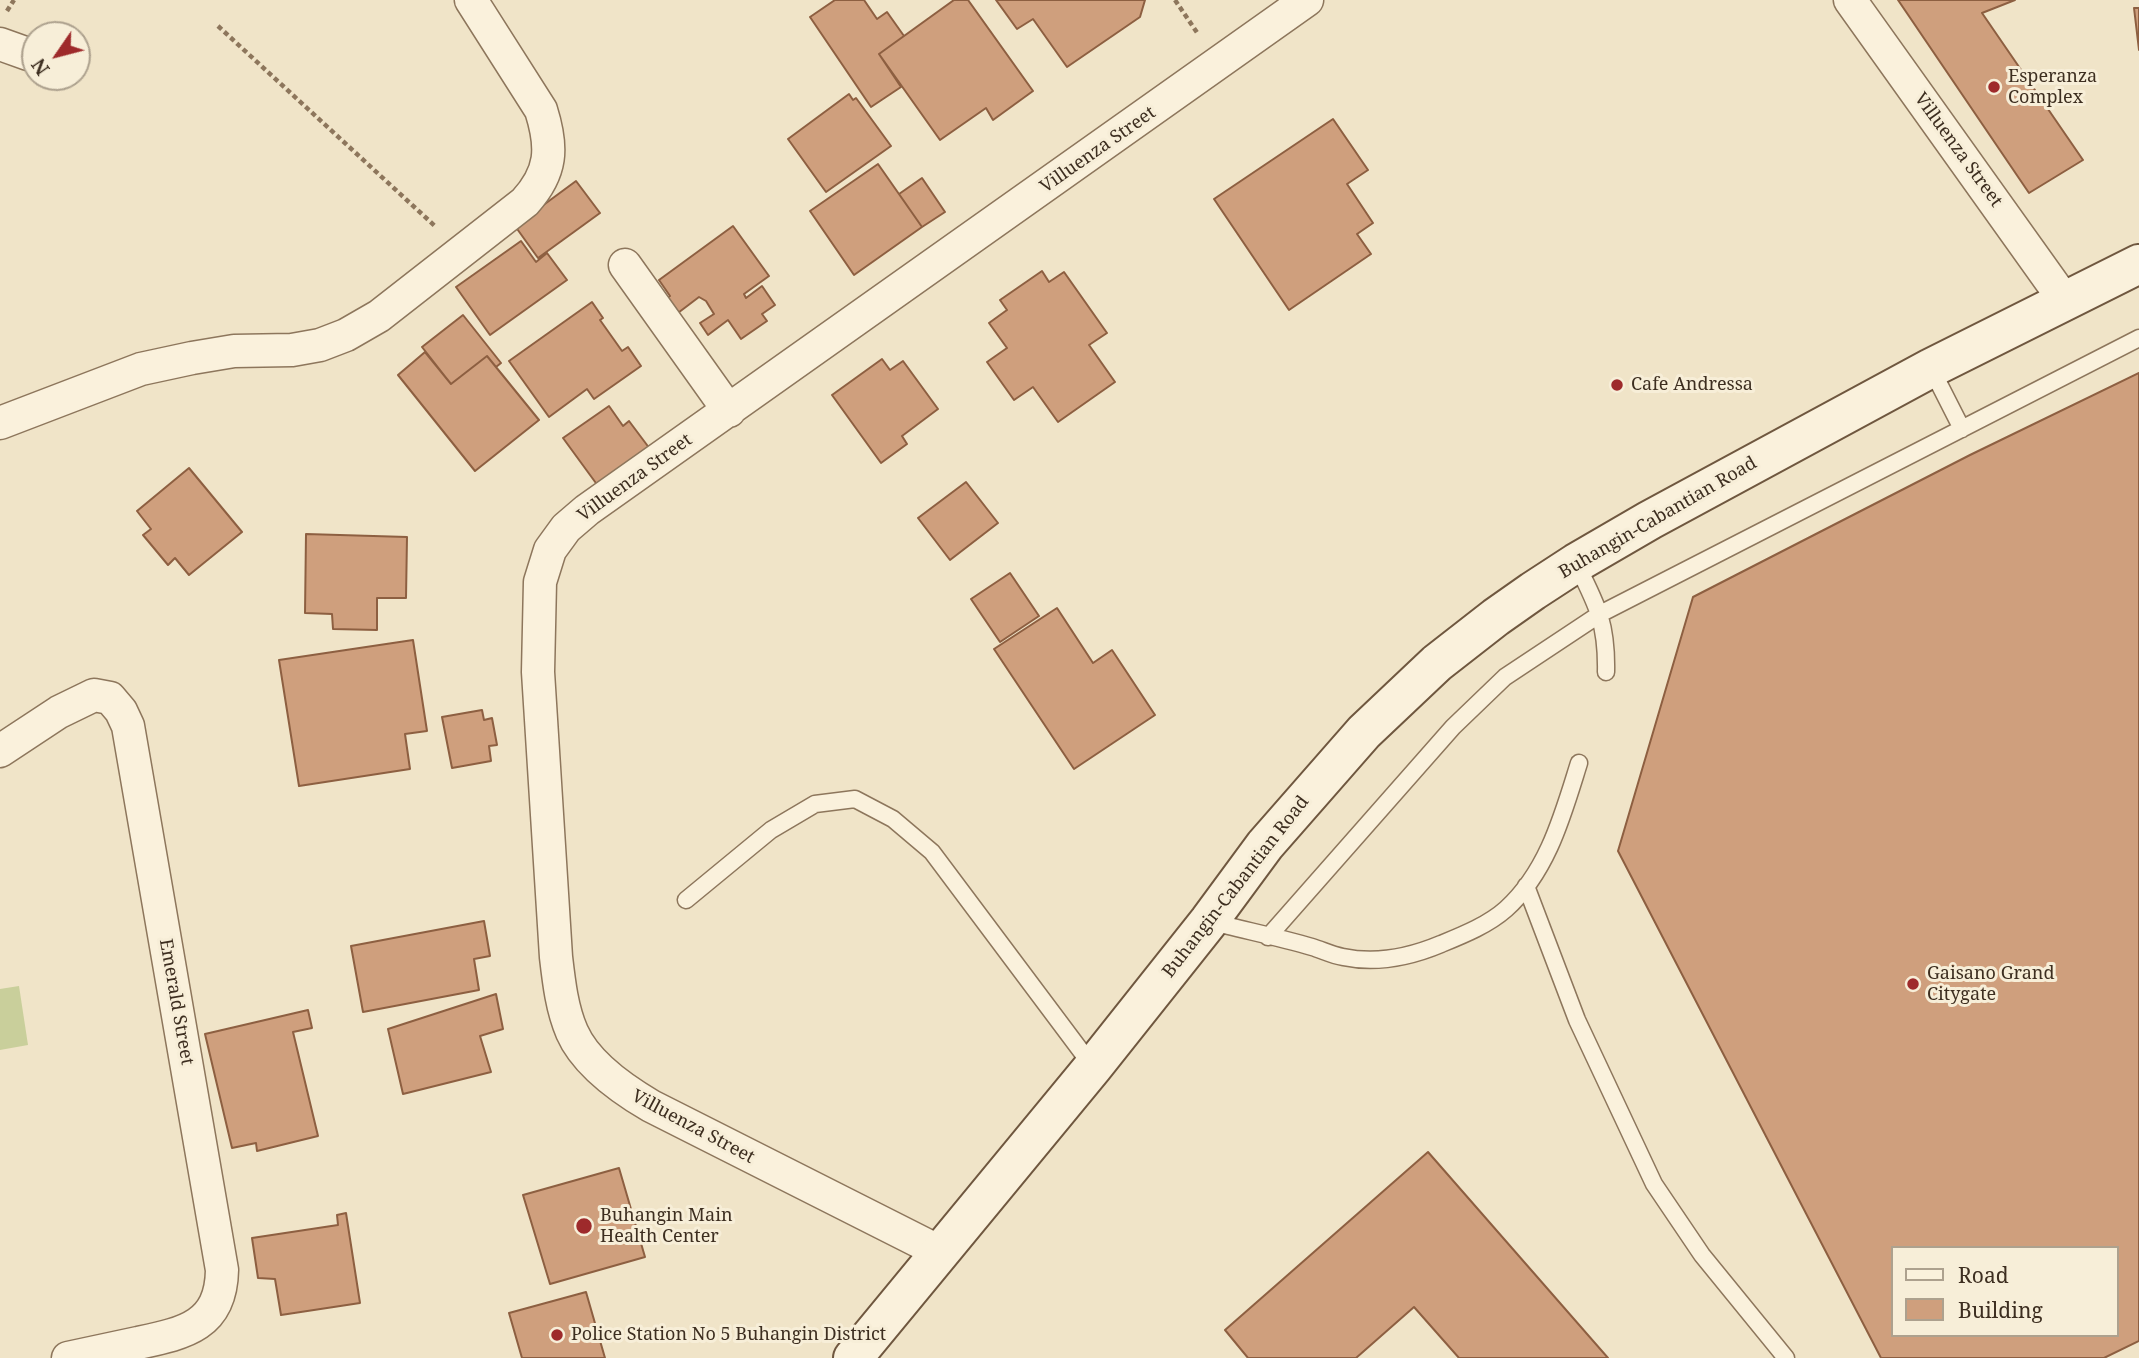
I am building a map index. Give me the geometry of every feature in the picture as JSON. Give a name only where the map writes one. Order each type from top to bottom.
[{"type":"main road","name":"Buhangin-Cabantian Road","points":[[853,1358],[1093,1067],[1209,921],[1265,845],[1364,732],[1437,663],[1496,617],[1576,563],[1650,520],[1931,368],[2139,264]]},
{"type":"street","points":[[0,423],[141,369],[234,351],[292,350],[320,345],[346,335],[379,316],[464,253],[525,202],[539,187],[545,174],[550,152],[547,130],[541,110],[471,0]]},
{"type":"street","name":"Villuenza Street","points":[[942,1253],[651,1107],[620,1088],[596,1065],[573,1034],[561,999],[556,957],[539,698],[540,582],[550,550],[566,528],[587,510],[1307,0]]},
{"type":"street","name":"Villuenza Street","points":[[1850,0],[2066,301]]},
{"type":"street","points":[[625,265],[729,411]]},
{"type":"street","name":"Emerald Street","points":[[0,751],[79,700],[94,695],[110,698],[121,711],[128,726],[220,1256],[222,1290],[214,1309],[198,1324],[176,1335],[68,1358]]},
{"type":"lane","points":[[1268,937],[1462,719],[1505,677],[1600,614],[2139,338]]},
{"type":"lane","points":[[1931,368],[1962,429]]},
{"type":"lane","points":[[1576,563],[1600,614],[1607,641],[1606,672]]},
{"type":"lane","points":[[1209,921],[1343,957],[1394,960],[1423,952],[1481,926],[1506,909],[1526,886],[1552,845],[1579,763]]},
{"type":"lane","points":[[686,900],[771,830],[816,804],[855,799],[893,819],[932,852],[1093,1067]]},
{"type":"lane","points":[[1526,886],[1577,1020],[1654,1184],[1702,1255],[1785,1358]]},
{"type":"path","points":[[218,26],[464,253]]},
{"type":"green space","points":[[19,986],[28,1045],[0,1050],[0,989]]},
{"type":"building","points":[[835,0],[864,0],[877,19],[887,12],[904,36],[879,54],[901,87],[871,107],[810,17]]},
{"type":"building","points":[[954,0],[968,0],[1033,91],[993,120],[986,108],[940,140],[879,54]]},
{"type":"building","points":[[996,0],[1145,0],[1140,17],[1067,67],[1033,19],[1017,29]]},
{"type":"building","name":"Esperanza Complex","points":[[1898,0],[2015,0],[1982,13],[2083,160],[2029,193]]},
{"type":"building","points":[[2134,8],[2139,8],[2139,50]]},
{"type":"building","points":[[849,94],[853,100],[856,98],[891,146],[826,192],[788,139]]},
{"type":"building","points":[[1333,119],[1368,170],[1347,184],[1373,223],[1357,234],[1371,254],[1289,310],[1214,199]]},
{"type":"building","points":[[878,164],[922,227],[854,275],[810,211]]},
{"type":"building","points":[[922,178],[945,212],[922,227],[899,194]]},
{"type":"building","points":[[576,181],[600,213],[538,258],[515,226]]},
{"type":"building","points":[[733,226],[769,276],[744,294],[746,298],[762,286],[775,305],[762,314],[767,321],[741,339],[728,320],[708,335],[700,323],[714,314],[706,301],[699,297],[670,319],[664,300],[670,296],[659,280]]},
{"type":"building","points":[[521,241],[536,262],[547,253],[567,280],[490,335],[456,287]]},
{"type":"building","points":[[1042,271],[1049,282],[1064,272],[1107,333],[1089,345],[1115,382],[1058,422],[1033,387],[1014,400],[987,362],[1007,348],[989,323],[1007,310],[1000,300]]},
{"type":"building","points":[[592,302],[603,318],[600,320],[622,351],[628,347],[641,366],[594,399],[587,389],[549,417],[509,361]]},
{"type":"building","points":[[463,315],[501,363],[496,367],[487,356],[451,384],[422,347]]},
{"type":"building","points":[[425,352],[451,384],[487,356],[539,420],[475,471],[398,375]]},
{"type":"building","points":[[882,359],[890,370],[903,361],[938,409],[902,436],[907,444],[881,463],[832,395]]},
{"type":"building","name":"Gaisano Grand Citygate","points":[[2139,373],[2139,1341],[2104,1358],[1881,1358],[1618,851],[1693,597],[1970,455]]},
{"type":"building","points":[[609,406],[623,426],[629,421],[653,453],[601,490],[563,438]]},
{"type":"building","points":[[189,468],[242,532],[189,575],[175,558],[168,565],[143,535],[151,529],[137,511]]},
{"type":"building","points":[[966,482],[998,523],[950,560],[918,518]]},
{"type":"building","points":[[306,534],[407,537],[406,598],[377,598],[377,630],[333,629],[332,614],[305,613]]},
{"type":"building","points":[[1010,573],[1039,616],[1000,642],[971,599]]},
{"type":"building","points":[[1057,608],[1093,663],[1112,650],[1155,715],[1074,769],[994,649]]},
{"type":"building","points":[[413,640],[427,731],[405,734],[410,769],[299,786],[279,660]]},
{"type":"building","points":[[482,710],[484,720],[492,718],[497,745],[489,746],[491,761],[452,768],[442,717]]},
{"type":"building","points":[[484,921],[490,956],[474,959],[479,990],[363,1012],[351,946]]},
{"type":"building","points":[[496,994],[503,1029],[480,1036],[491,1072],[403,1094],[388,1029]]},
{"type":"building","points":[[308,1010],[312,1028],[293,1032],[318,1136],[257,1151],[256,1143],[232,1148],[205,1034]]},
{"type":"building","points":[[1428,1152],[1608,1358],[1459,1358],[1414,1307],[1356,1358],[1248,1358],[1225,1330]]},
{"type":"building","name":"Buhangin Main Health Center","points":[[619,1168],[645,1257],[550,1284],[523,1195]]},
{"type":"building","points":[[346,1213],[360,1303],[281,1315],[275,1279],[258,1278],[252,1238],[338,1225],[337,1215]]},
{"type":"building","name":"Police Station No 5 Buhangin District","points":[[586,1292],[605,1358],[522,1358],[509,1313]]},
{"type":"place","name":"Esperanza Complex","points":[[1994,87]]},
{"type":"place","name":"Cafe Andressa","points":[[1617,385]]},
{"type":"place","name":"Gaisano Grand Citygate","points":[[1913,984]]},
{"type":"place","name":"Buhangin Main Health Center","points":[[584,1226]]},
{"type":"place","name":"Police Station No 5 Buhangin District","points":[[557,1335]]}]
